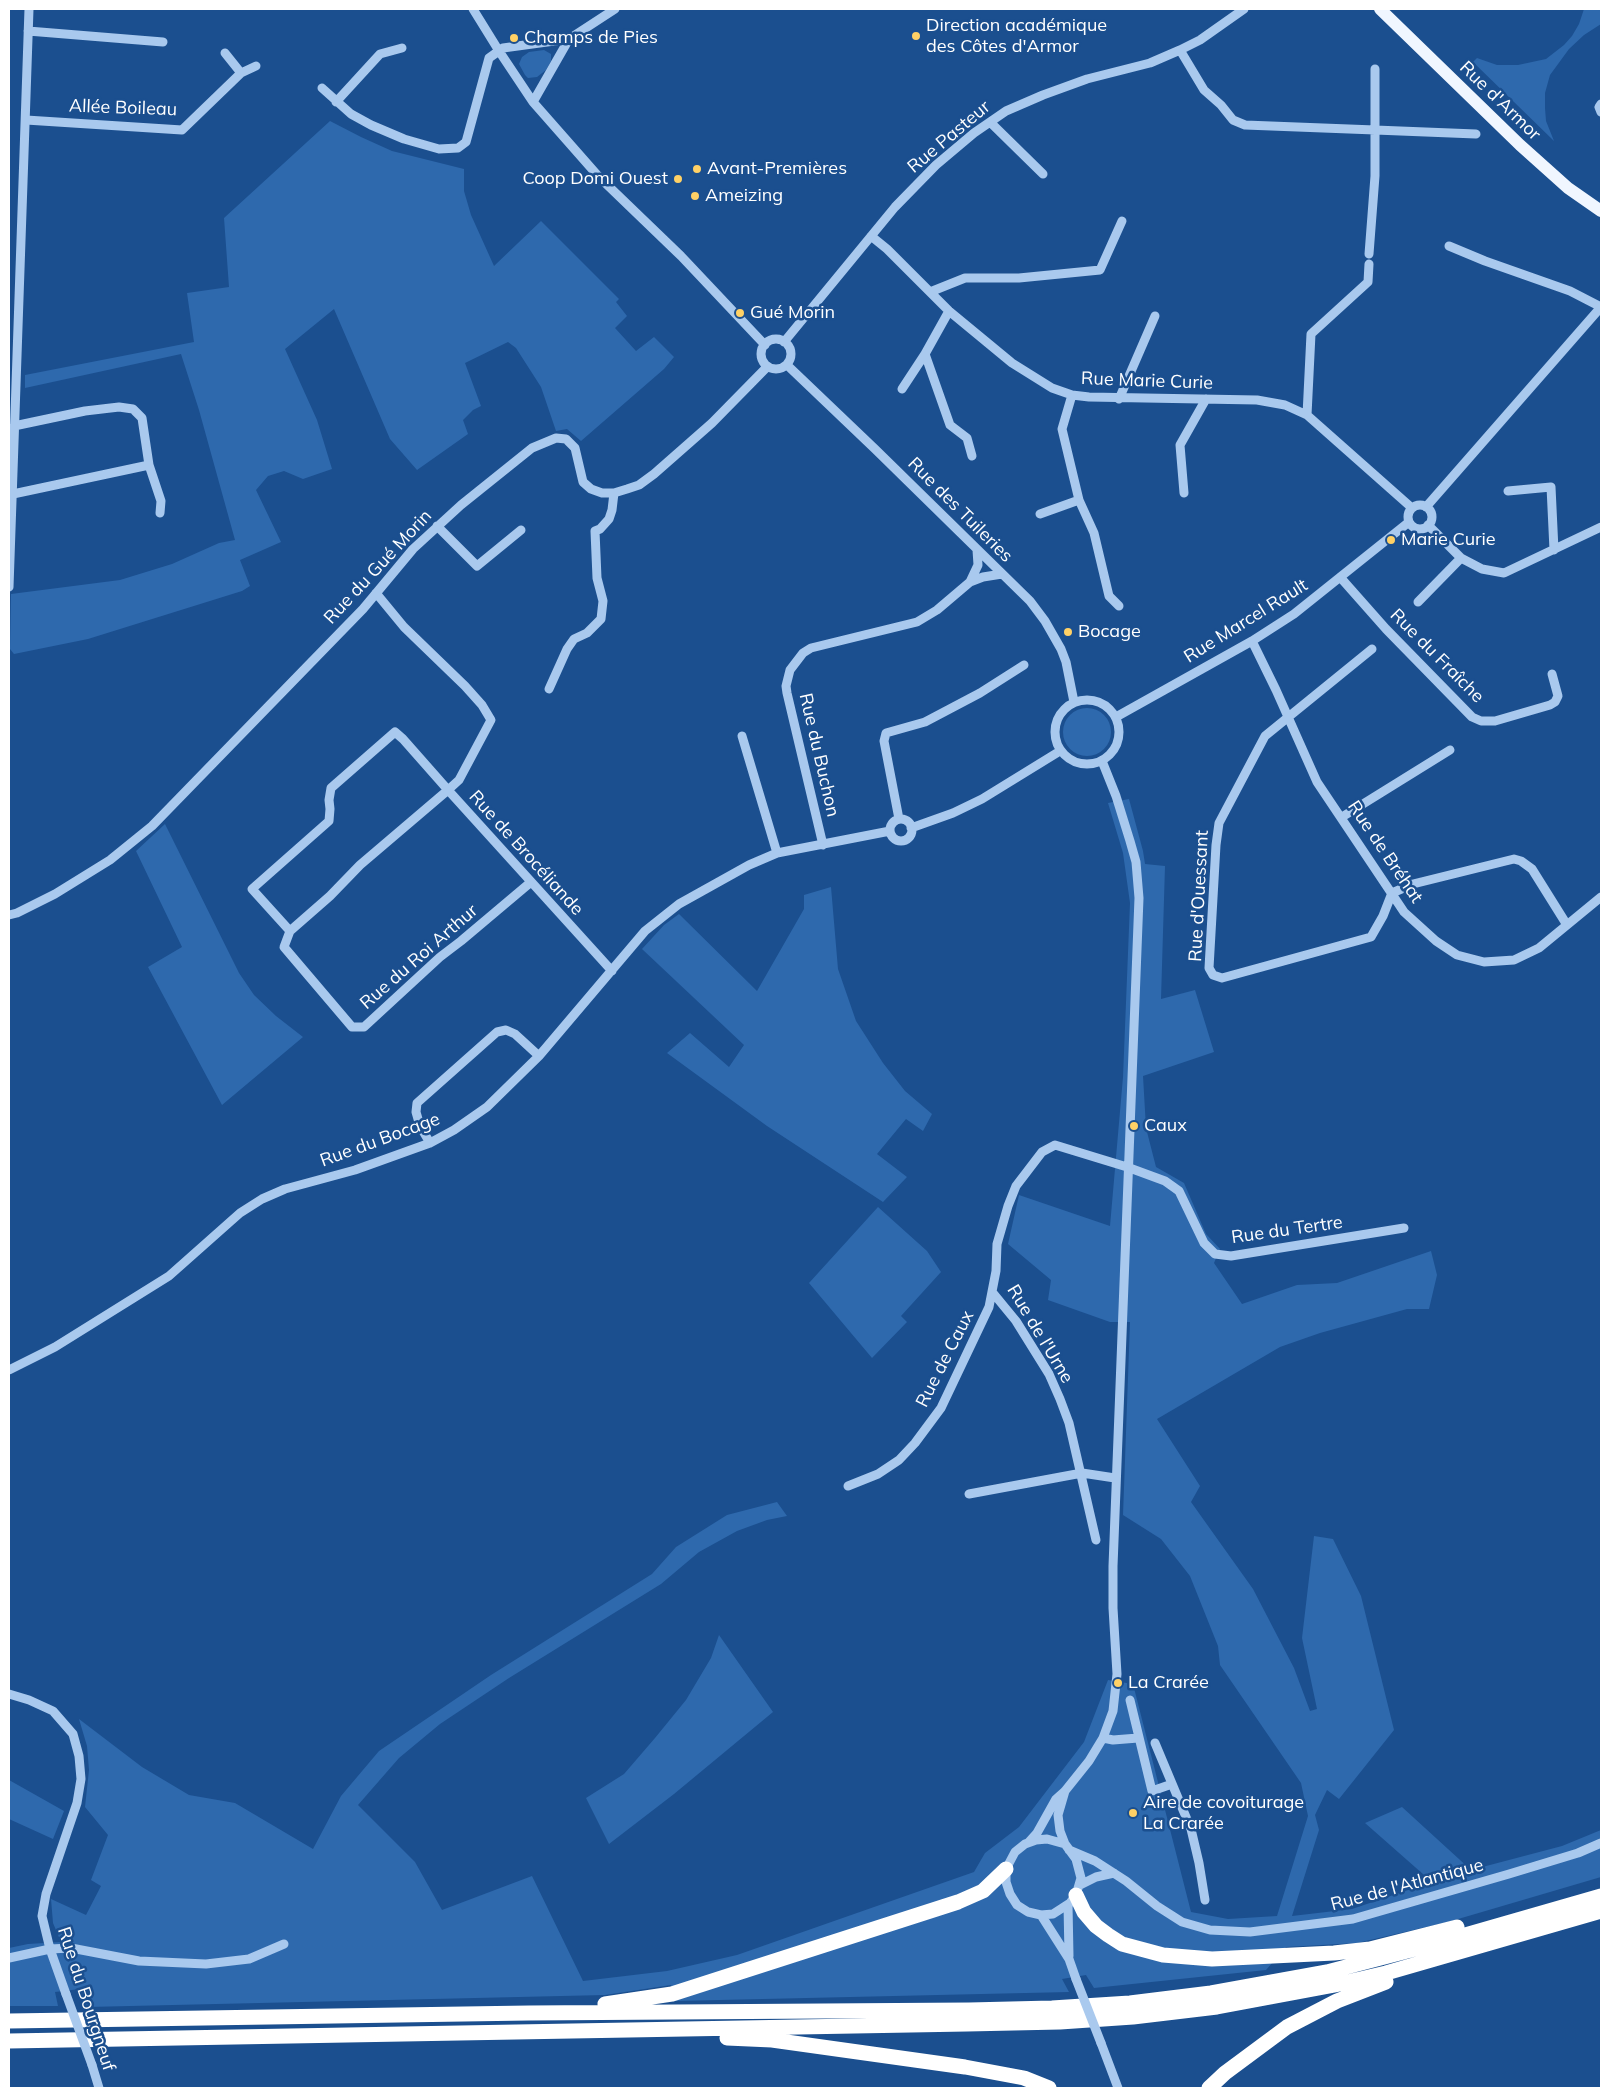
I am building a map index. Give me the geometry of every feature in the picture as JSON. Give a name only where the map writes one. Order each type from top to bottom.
[{"type":"highway","points":[[529,2013],[565,2007],[614,2004],[672,1994],[958,1902],[983,1891],[1006,1869]]},
{"type":"highway","points":[[1074,1895],[1084,1912],[1096,1926],[1122,1944],[1163,1955],[1212,1959],[1306,1956],[1343,1952],[1370,1948],[1491,1919],[1528,1916]]},
{"type":"highway","points":[[9,2021],[529,2013],[969,2010],[1052,2008],[1130,2003],[1211,1993],[1327,1972],[1601,1896]]},
{"type":"highway","points":[[9,2041],[649,2031],[1060,2022],[1152,2015],[1217,2007],[1336,1985],[1386,1973],[1601,1911]]},
{"type":"highway","points":[[1209,2088],[1225,2072],[1257,2048],[1287,2027],[1312,2013],[1372,1986],[1445,1965],[1508,1938]]},
{"type":"highway","points":[[649,2031],[772,2040],[965,2067],[1024,2078],[1049,2088]]},
{"type":"main road","name":"Rue d'Armor","points":[[1380,9],[1520,145],[1568,188],[1601,211]]},
{"type":"street","points":[[9,587],[14,426],[12,353],[26,120],[29,9]]},
{"type":"street","points":[[473,9],[498,51],[533,102],[599,177],[681,256],[765,345]]},
{"type":"street","points":[[322,88],[336,102],[371,126],[404,139],[439,149],[458,148],[466,142],[489,58],[503,48],[569,39],[615,9]]},
{"type":"street","name":"Rue Pasteur","points":[[784,342],[895,207],[936,165],[990,122],[1006,111],[1043,94],[1087,79],[1150,62],[1180,50],[1200,40],[1244,9]]},
{"type":"street","points":[[28,31],[163,42]]},
{"type":"street","points":[[533,102],[569,39]]},
{"type":"street","points":[[336,102],[380,54],[402,48]]},
{"type":"street","points":[[1180,50],[1204,90],[1221,105],[1233,120],[1246,125],[1476,134]]},
{"type":"street","points":[[224,53],[241,73]]},
{"type":"street","name":"Allée Boileau","points":[[26,120],[182,130],[241,73],[256,66]]},
{"type":"street","points":[[1307,415],[1311,334],[1368,282],[1375,176],[1375,69]]},
{"type":"street","points":[[1601,104],[1598,107],[1601,112]]},
{"type":"street","points":[[990,122],[1043,174]]},
{"type":"street","points":[[930,292],[965,278],[1019,278],[1100,270],[1122,221]]},
{"type":"street","name":"Rue Marie Curie","points":[[871,236],[887,249],[949,311],[1012,363],[1052,388],[1072,395],[1119,399],[1257,400],[1285,406],[1307,415],[1412,508]]},
{"type":"street","points":[[1426,507],[1601,307],[1570,291],[1485,261],[1449,246]]},
{"type":"street","points":[[902,388],[925,354],[949,311]]},
{"type":"street","points":[[1119,399],[1156,316]]},
{"type":"street","points":[[776,340],[784,342],[788,345],[791,354],[787,364],[776,369],[767,367],[761,354],[765,345],[776,340]]},
{"type":"street","points":[[925,354],[950,425],[967,438],[972,456]]},
{"type":"street","name":"Rue des Tuileries","points":[[787,364],[1030,602],[1056,637],[1066,662],[1074,702]]},
{"type":"street","name":"Rue du Gué Morin","points":[[9,915],[17,913],[55,894],[110,860],[152,826],[363,608],[413,549],[437,526],[532,448],[556,438],[566,439],[575,448],[583,482],[591,490],[602,493],[614,493],[639,485],[712,424],[767,367]]},
{"type":"street","points":[[1072,395],[1062,429],[1079,500],[1094,533],[1109,596],[1119,606]]},
{"type":"street","points":[[1184,493],[1180,445],[1206,399]]},
{"type":"street","points":[[14,426],[85,411],[119,407],[132,409],[142,418],[149,465],[161,501],[160,514]]},
{"type":"street","points":[[13,494],[149,465]]},
{"type":"street","points":[[1508,491],[1551,487],[1554,550]]},
{"type":"street","points":[[548,689],[567,649],[574,640],[587,633],[602,619],[603,600],[597,578],[595,531],[600,529],[609,519],[614,493]]},
{"type":"street","points":[[1040,514],[1079,500]]},
{"type":"street","points":[[1419,505],[1426,507],[1431,517],[1428,525],[1418,529],[1409,522],[1408,514],[1412,508],[1419,505]]},
{"type":"street","name":"Rue Marcel Rault","points":[[1116,717],[1252,641],[1294,614],[1409,522]]},
{"type":"street","points":[[1428,525],[1461,558],[1482,569],[1504,573],[1601,527]]},
{"type":"street","points":[[437,526],[476,566],[521,530]]},
{"type":"street","name":"Rue du Buchon","points":[[823,844],[787,693],[786,686],[790,670],[803,653],[811,648],[917,622],[955,597],[970,582],[978,565],[977,550]]},
{"type":"street","points":[[1418,602],[1461,558]]},
{"type":"street","name":"Rue du Buchon","points":[[970,582],[983,577],[1002,574]]},
{"type":"street","name":"Rue du Fraîche","points":[[1340,578],[1386,630],[1472,717],[1481,721],[1494,721],[1556,702],[1558,696],[1552,674]]},
{"type":"street","name":"Rue de Brocéliande","points":[[376,593],[404,627],[465,686],[482,705],[491,720],[459,780],[448,790],[612,971]]},
{"type":"street","name":"Rue de Bréhat","points":[[1252,641],[1317,782],[1404,912],[1436,941],[1457,955],[1484,962],[1514,960],[1539,948],[1601,897]]},
{"type":"street","name":"Rue d'Ouessant","points":[[1372,648],[1265,736],[1219,823],[1209,968],[1213,975],[1222,978],[1371,937],[1383,916],[1392,893]]},
{"type":"street","points":[[899,819],[884,741],[886,733],[925,722],[966,701],[1024,665]]},
{"type":"street","points":[[1086,700],[1098,702],[1108,708],[1116,717],[1119,729],[1118,742],[1112,753],[1102,761],[1079,764],[1068,759],[1060,750],[1055,740],[1054,728],[1058,718],[1065,708],[1074,702],[1086,700]]},
{"type":"street","points":[[394,732],[403,739],[448,790],[360,865],[330,896],[290,931],[252,890],[329,821],[330,809],[328,800],[331,788],[394,732]]},
{"type":"street","points":[[742,736],[778,853]]},
{"type":"street","points":[[911,828],[953,813],[982,799],[1060,750]]},
{"type":"street","points":[[1342,817],[1450,750]]},
{"type":"street","points":[[1102,761],[1116,796],[1134,855],[1139,898],[1127,1167],[1126,1263],[1115,1478],[1113,1599],[1117,1674],[1113,1711],[1103,1738],[1089,1761],[1065,1791],[1056,1798],[1037,1833],[1028,1843],[1015,1852],[1006,1869],[1006,1882],[1010,1894],[1017,1905],[1028,1912],[1041,1915],[1053,1914],[1096,1877],[1114,1873]]},
{"type":"street","points":[[899,819],[908,822],[911,828],[908,837],[902,840],[896,840],[890,832],[891,825],[899,819]]},
{"type":"street","name":"Rue du Bocage","points":[[9,1370],[55,1347],[168,1276],[240,1212],[262,1199],[285,1189],[355,1170],[430,1143],[454,1130],[488,1107],[539,1056],[645,931],[679,904],[749,865],[778,853],[890,832]]},
{"type":"street","points":[[1392,893],[1413,884],[1514,859],[1521,861],[1532,869],[1567,925]]},
{"type":"street","name":"Rue du Roi Arthur","points":[[290,931],[284,948],[352,1027],[364,1027],[440,956],[461,941],[531,882]]},
{"type":"street","points":[[430,1143],[420,1126],[416,1112],[417,1103],[497,1032],[506,1030],[515,1034],[539,1056]]},
{"type":"street","name":"Rue de l'Urne","points":[[1096,1540],[1069,1423],[1049,1374],[1009,1311],[993,1294],[997,1244],[1016,1186],[1042,1152],[1055,1145],[1127,1167]]},
{"type":"street","name":"Rue du Tertre","points":[[1127,1167],[1165,1181],[1179,1191],[1204,1243],[1215,1254],[1231,1256],[1404,1228]]},
{"type":"street","name":"Rue de Caux","points":[[848,1486],[878,1474],[899,1460],[926,1429],[941,1408],[958,1376],[993,1294]]},
{"type":"street","points":[[969,1494],[1082,1473],[1115,1478]]},
{"type":"street","name":"Rue du Bourgneuf","points":[[9,1694],[29,1700],[53,1711],[73,1734],[79,1756],[80,1779],[77,1803],[46,1894],[42,1916],[50,1949],[99,2088]]},
{"type":"street","points":[[1130,1700],[1152,1791],[1172,1784]]},
{"type":"street","points":[[1103,1738],[1113,1740],[1138,1738]]},
{"type":"street","points":[[1155,1743],[1191,1829],[1205,1900]]},
{"type":"street","points":[[1065,1791],[1058,1815],[1060,1831],[1067,1847],[1076,1858],[1080,1869],[1074,1895],[1069,1959]]},
{"type":"street","points":[[1028,1843],[1047,1839],[1067,1847]]},
{"type":"street","name":"Rue de l'Atlantique","points":[[1067,1847],[1114,1873],[1182,1922],[1210,1930],[1250,1932],[1353,1919],[1578,1853],[1601,1843]]},
{"type":"street","points":[[1041,1915],[1069,1959],[1118,2088]]},
{"type":"street","points":[[9,1958],[50,1949],[71,1948],[139,1961],[206,1964],[249,1959],[284,1944]]},
{"type":"shaded area","points":[[1584,9],[1601,9],[1601,24],[1584,35],[1569,49],[1550,75],[1545,93],[1545,108],[1546,121],[1554,141],[1473,62],[1477,58],[1497,65],[1518,65],[1546,59],[1572,36],[1579,24]]},
{"type":"shaded area","points":[[544,50],[551,54],[551,61],[546,70],[537,77],[528,78],[519,64],[522,57],[529,52]]},
{"type":"shaded area","points":[[330,121],[392,151],[464,169],[464,191],[471,215],[494,266],[541,221],[619,299],[616,302],[627,316],[615,328],[636,351],[654,337],[674,357],[664,369],[581,441],[567,429],[556,431],[541,387],[516,348],[508,342],[465,363],[481,406],[473,410],[463,420],[468,434],[417,470],[390,439],[334,309],[285,349],[317,420],[332,469],[303,479],[284,471],[268,476],[256,490],[281,542],[240,560],[250,586],[242,591],[88,639],[14,654],[10,649],[11,594],[120,580],[172,564],[219,543],[235,540],[199,410],[181,354],[25,388],[25,375],[194,342],[187,293],[229,287],[224,218]]},
{"type":"shaded area","points":[[1082,708],[1092,708],[1101,712],[1107,718],[1110,723],[1110,741],[1101,752],[1092,756],[1082,756],[1073,752],[1067,746],[1063,737],[1063,727],[1067,718],[1073,712]]},
{"type":"shaded area","points":[[1129,799],[1145,864],[1165,866],[1161,999],[1195,990],[1214,1052],[1143,1076],[1146,1128],[1156,1167],[1184,1183],[1206,1234],[1220,1249],[1214,1263],[1242,1304],[1297,1285],[1337,1283],[1431,1251],[1437,1275],[1429,1309],[1407,1309],[1320,1333],[1280,1347],[1157,1419],[1200,1486],[1191,1502],[1253,1589],[1294,1668],[1310,1711],[1317,1709],[1302,1638],[1314,1536],[1333,1539],[1361,1596],[1394,1730],[1339,1799],[1327,1790],[1315,1815],[1319,1830],[1292,1916],[1352,1909],[1432,1882],[1365,1823],[1402,1807],[1471,1870],[1562,1846],[1601,1830],[1601,1877],[1448,1922],[1357,1943],[1286,1947],[1266,1970],[1094,1988],[1086,1975],[1062,1979],[1069,1992],[676,2001],[671,1985],[605,1995],[87,2007],[80,1989],[55,1992],[58,2006],[9,2006],[9,1948],[28,1944],[61,1942],[53,1923],[51,1899],[86,1915],[101,1886],[91,1880],[108,1835],[85,1807],[89,1770],[87,1746],[79,1719],[142,1767],[189,1795],[235,1803],[313,1849],[341,1796],[379,1751],[491,1675],[652,1574],[676,1547],[727,1515],[777,1502],[787,1516],[767,1520],[737,1531],[699,1552],[661,1584],[509,1678],[440,1724],[399,1758],[358,1805],[415,1862],[442,1910],[532,1876],[583,1981],[667,1971],[737,1955],[974,1872],[985,1853],[1019,1827],[1084,1742],[1108,1680],[1133,1684],[1191,1912],[1228,1919],[1277,1916],[1308,1816],[1301,1783],[1220,1665],[1218,1646],[1190,1576],[1161,1539],[1123,1515],[1130,1322],[1110,1322],[1048,1300],[1051,1280],[1008,1244],[1019,1195],[1110,1226],[1123,1077],[1130,903],[1123,853],[1108,803]]},
{"type":"shaded area","points":[[165,824],[239,973],[254,995],[276,1016],[303,1037],[222,1105],[148,967],[182,947],[136,851]]},
{"type":"shaded area","points":[[831,887],[838,969],[856,1021],[883,1063],[905,1091],[932,1114],[923,1131],[906,1119],[877,1154],[907,1177],[883,1202],[767,1126],[667,1053],[690,1033],[729,1067],[744,1045],[642,949],[664,925],[679,914],[757,991],[804,909],[804,895]]},
{"type":"shaded area","points":[[878,1207],[927,1251],[941,1272],[901,1316],[907,1322],[872,1358],[809,1283]]},
{"type":"shaded area","points":[[719,1635],[773,1712],[674,1794],[609,1844],[586,1798],[624,1774],[655,1738],[686,1700],[711,1658]]},
{"type":"shaded area","points":[[9,1780],[64,1811],[53,1839],[9,1819]]},
{"type":"place","name":"Direction académique des Côtes d'Armor","points":[[916,36]]},
{"type":"place","name":"Champs de Pies","points":[[514,38]]},
{"type":"place","name":"Avant-Premières","points":[[697,169]]},
{"type":"place","name":"Coop Domi Ouest","points":[[678,179]]},
{"type":"place","name":"Ameizing","points":[[695,196]]},
{"type":"place","name":"Gué Morin","points":[[740,313]]},
{"type":"place","name":"Marie Curie","points":[[1391,540]]},
{"type":"place","name":"Bocage","points":[[1068,632]]},
{"type":"place","name":"Caux","points":[[1134,1126]]},
{"type":"place","name":"La Crarée","points":[[1118,1683]]},
{"type":"place","name":"Aire de covoiturage La Crarée","points":[[1133,1813]]}]
